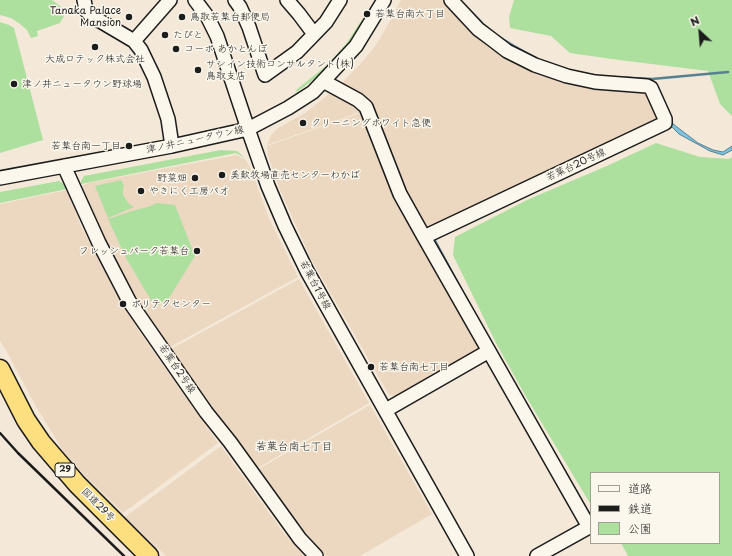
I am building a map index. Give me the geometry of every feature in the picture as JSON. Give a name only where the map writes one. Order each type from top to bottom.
[{"type":"highway","name":"国道29号","points":[[0,369],[26,420],[41,442],[77,484],[149,556]]},
{"type":"street","points":[[84,0],[86,10],[90,15],[134,41],[142,50],[154,77],[168,119],[172,146]]},
{"type":"street","points":[[134,41],[170,0]]},
{"type":"street","name":"若葉台1号線","points":[[194,0],[207,16],[217,36],[268,186],[307,271],[467,556]]},
{"type":"street","points":[[235,0],[240,7],[249,27],[265,75],[297,52],[326,22],[340,0]]},
{"type":"street","points":[[287,0],[314,34]]},
{"type":"street","name":"津ノ井ニュータウン線","points":[[0,178],[172,146],[248,129],[288,108],[313,92],[356,46],[384,0]]},
{"type":"street","name":"若葉台20号線","points":[[424,238],[660,126],[666,119],[651,88],[647,86],[595,82],[567,76],[535,65],[507,51],[484,33],[451,0]]},
{"type":"street","points":[[323,81],[358,100],[366,107],[400,194],[589,527],[537,556]]},
{"type":"street","name":"若葉台2号線","points":[[64,166],[99,243],[129,301],[206,412],[230,442],[300,539],[316,556]]},
{"type":"street","points":[[386,410],[489,351]]},
{"type":"shaded area","points":[[401,0],[443,0],[476,35],[492,48],[513,61],[557,81],[619,91],[647,93],[661,119],[434,229],[423,230],[406,197],[370,108],[339,86],[376,45]]},
{"type":"shaded area","points":[[334,90],[366,110],[267,145],[271,135],[278,128],[305,113]]},
{"type":"shaded area","points":[[366,111],[481,343],[479,350],[397,396],[389,395],[311,259],[280,190],[268,156],[267,146]]},
{"type":"shaded area","name":"フレッシュパーク若葉台","points":[[237,155],[246,160],[251,169],[268,216],[298,277],[170,347],[139,302],[115,261],[82,186],[88,183]]},
{"type":"shaded area","points":[[67,190],[81,226],[118,298],[141,334],[218,443],[123,513],[74,465],[62,449],[35,405],[0,341],[0,204]]},
{"type":"shaded area","points":[[299,279],[369,403],[256,469],[171,349]]},
{"type":"shaded area","points":[[370,405],[432,514],[360,556],[326,556],[279,502],[257,470]]},
{"type":"shaded area","points":[[221,446],[283,532],[305,556],[166,556],[125,517]]},
{"type":"green space","points":[[0,0],[52,0],[64,9],[64,16],[60,23],[37,31],[38,36],[31,38],[27,30],[20,24],[11,18],[0,15]]},
{"type":"green space","points":[[514,0],[732,0],[732,116],[720,104],[708,71],[570,53],[551,36],[510,28],[509,17]]},
{"type":"green space","points":[[363,18],[359,29],[351,40],[328,66],[327,65],[346,44]]},
{"type":"green space","name":"津ノ井ニュータウン野球場","points":[[0,22],[14,28],[43,140],[0,153]]},
{"type":"green space","points":[[326,66],[327,67],[321,74],[297,92],[296,90]]},
{"type":"green space","points":[[656,143],[700,157],[729,159],[732,157],[732,556],[628,556],[622,544],[720,544],[720,472],[590,472],[590,503],[525,395],[496,343],[453,255],[455,237],[527,200]]},
{"type":"green space","points":[[221,150],[237,151],[245,158],[236,153],[81,184],[84,176]]},
{"type":"green space","points":[[121,180],[124,185],[123,195],[129,204],[134,207],[108,218],[95,186]]},
{"type":"green space","points":[[59,181],[65,185],[67,189],[0,203],[0,192]]},
{"type":"green space","points":[[157,203],[175,205],[195,256],[169,298],[155,307],[126,258],[108,219]]},
{"type":"water","points":[[673,124],[698,143],[713,150],[723,152],[732,146],[732,150],[723,155],[710,151],[679,134],[672,127],[435,239],[477,317],[590,513],[590,518],[432,239]]},
{"type":"waterway","points":[[469,10],[482,23]]},
{"type":"waterway","points":[[496,35],[539,60]]},
{"type":"waterway","points":[[611,77],[652,79],[728,72]]},
{"type":"railway","points":[[0,433],[18,453],[124,556]]},
{"type":"place","name":"若葉台南六丁目","points":[[367,14]]},
{"type":"place","name":"Tanaka Palace Mansion","points":[[129,17]]},
{"type":"place","name":"鳥取若葉台郵便局","points":[[182,17]]},
{"type":"place","name":"たびと","points":[[165,35]]},
{"type":"place","name":"大成ロテック株式会社","points":[[95,47]]},
{"type":"place","name":"コーポ あかとんぼ","points":[[176,49]]},
{"type":"place","name":"サンイン技術コンサルタント(株) 鳥取支店","points":[[198,70]]},
{"type":"place","name":"津ノ井ニュータウン野球場","points":[[14,84]]},
{"type":"place","name":"クリーニングホワイト急便","points":[[303,123]]},
{"type":"place","name":"若葉台南一丁目","points":[[129,146]]},
{"type":"place","name":"美歎牧場直売センターわかば","points":[[222,175]]},
{"type":"place","name":"野菜畑","points":[[195,178]]},
{"type":"place","name":"やきにく工房パオ","points":[[141,191]]},
{"type":"place","name":"フレッシュパーク若葉台","points":[[197,251]]},
{"type":"place","name":"ポリテクセンター","points":[[123,304]]},
{"type":"place","name":"若葉台南七丁目","points":[[371,367]]},
{"type":"district","name":"若葉台南七丁目","points":[[294,447]]}]
